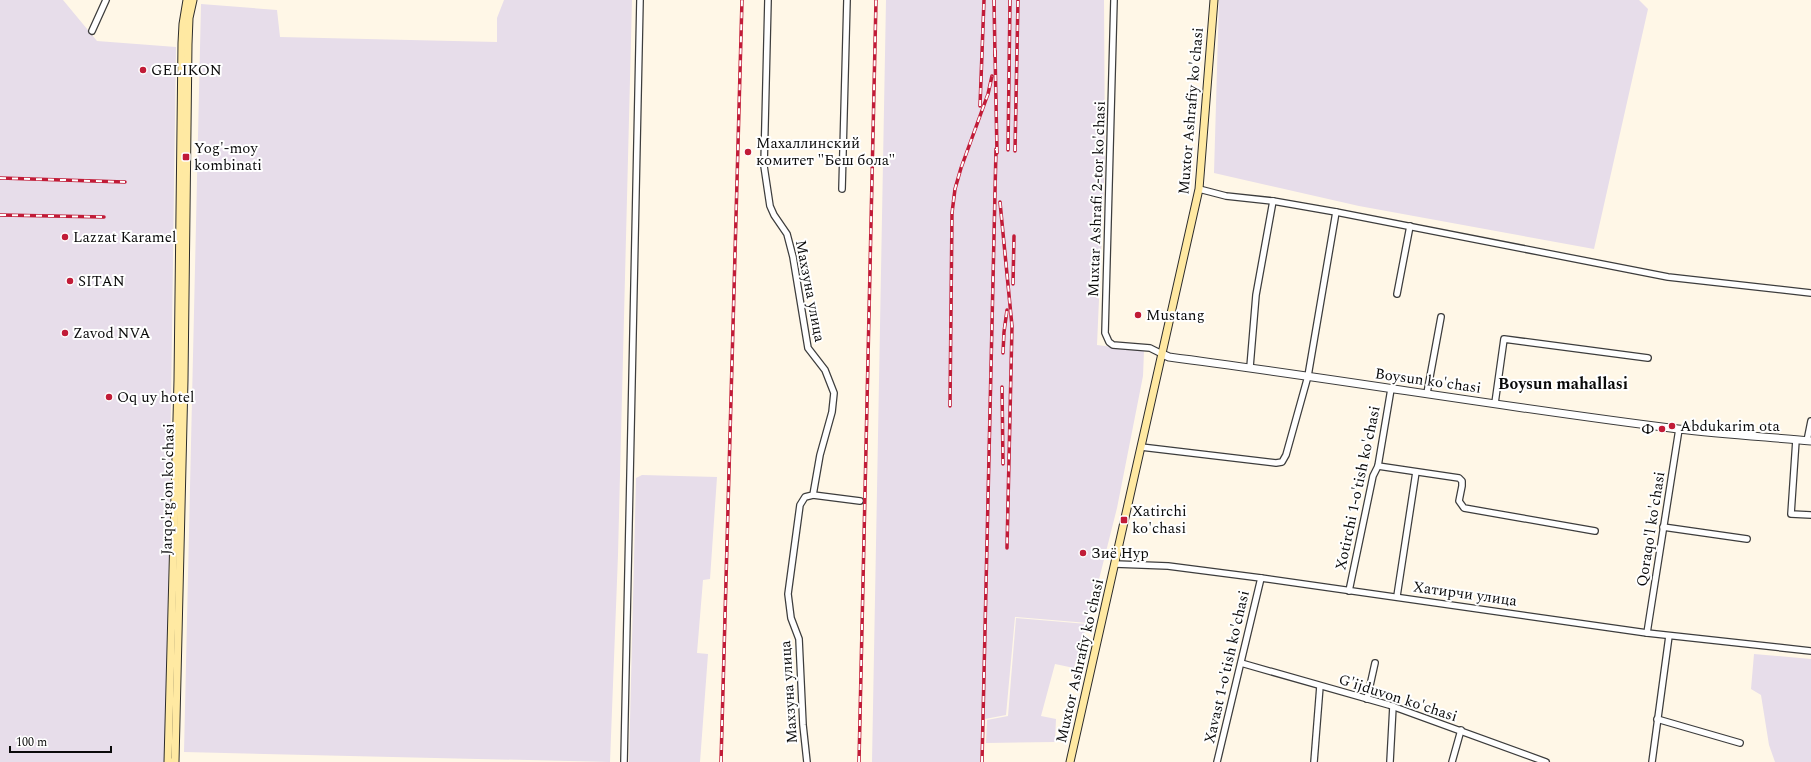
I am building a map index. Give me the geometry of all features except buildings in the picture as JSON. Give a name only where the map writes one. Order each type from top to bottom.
[{"type":"main road","name":"Jarqo'rg'on ko'chasi","points":[[168,762],[178,380],[182,24],[187,0]]},
{"type":"main road","name":"Jarqo'rg'on ko'chasi","points":[[175,762],[184,380],[188,25],[193,0]]},
{"type":"main road","name":"Muxtor Ashrafiy ko'chasi","points":[[1070,762],[1199,189],[1214,0]]},
{"type":"main road","points":[[168,762],[175,762]]},
{"type":"street","points":[[92,31],[106,0]]},
{"type":"street","points":[[624,762],[640,0]]},
{"type":"street","name":"Махзуна улица","points":[[768,0],[764,166],[770,206],[774,215],[787,234],[793,256],[806,345],[825,370],[834,393],[832,412],[820,455],[813,495],[805,497],[800,505],[788,594],[791,618],[799,639],[803,726],[807,762]]},
{"type":"street","points":[[842,189],[847,0]]},
{"type":"street","name":"Muxtar Ashrafi 2-tor ko'chasi","points":[[1114,0],[1104,333],[1109,342],[1113,345],[1150,348],[1162,354]]},
{"type":"street","points":[[1199,189],[1226,196],[1273,201],[1410,226],[1668,278],[1811,293]]},
{"type":"street","points":[[1250,367],[1256,296],[1273,201]]},
{"type":"street","points":[[1141,447],[1276,463],[1282,462],[1286,455],[1308,376],[1336,212]]},
{"type":"street","points":[[1397,294],[1410,226]]},
{"type":"street","points":[[1427,393],[1441,317]]},
{"type":"street","points":[[1496,403],[1504,339],[1648,358]]},
{"type":"street","name":"Boysun ko'chasi","points":[[1162,354],[1169,357],[1250,367],[1391,389],[1679,429],[1809,441]]},
{"type":"street","name":"Xotirchi 1-o'tish ko'chasi","points":[[1349,591],[1373,476],[1378,466],[1391,389]]},
{"type":"street","points":[[1809,441],[1811,421]]},
{"type":"street","name":"Qoraqo'l ko'chasi","points":[[1648,633],[1679,429]]},
{"type":"street","points":[[1796,440],[1791,514],[1811,515]]},
{"type":"street","points":[[1378,466],[1459,478],[1462,481],[1459,501],[1464,508],[1595,531]]},
{"type":"street","points":[[1397,596],[1416,472]]},
{"type":"street","points":[[813,495],[860,502]]},
{"type":"street","points":[[1663,527],[1747,539]]},
{"type":"street","name":"Хатирчи улица","points":[[1115,564],[1168,566],[1349,591],[1397,596],[1669,636],[1811,651]]},
{"type":"street","name":"Xavast 1-o'tish ko'chasi","points":[[1217,762],[1234,685],[1241,663],[1261,578]]},
{"type":"street","points":[[1652,762],[1669,636]]},
{"type":"street","name":"G'ijduvon ko'chasi","points":[[1241,663],[1392,706],[1545,762]]},
{"type":"street","points":[[1367,699],[1374,663]]},
{"type":"street","points":[[1314,762],[1320,686]]},
{"type":"street","points":[[1390,762],[1392,706]]},
{"type":"street","points":[[1658,719],[1740,743]]},
{"type":"street","points":[[1452,762],[1461,730]]},
{"type":"street","points":[[175,762],[180,762]]},
{"type":"shaded area","points":[[0,0],[63,0],[97,41],[176,47],[166,762],[0,762]]},
{"type":"shaded area","points":[[504,0],[632,0],[618,555],[610,762],[184,752],[201,4],[277,10],[280,37],[497,42],[497,18]]},
{"type":"shaded area","points":[[886,0],[1104,0],[1105,163],[1097,345],[1144,351],[1143,376],[1117,508],[1088,623],[1015,617],[1006,715],[985,719],[983,762],[872,762]]},
{"type":"shaded area","points":[[1219,0],[1639,0],[1648,9],[1594,249],[1359,206],[1214,173]]},
{"type":"shaded area","points":[[642,475],[717,477],[710,579],[703,580],[697,653],[708,654],[700,762],[629,762],[636,478]]},
{"type":"shaded area","points":[[1016,618],[1087,624],[1074,668],[1055,664],[1041,716],[1056,719],[1055,742],[986,743],[987,720],[1008,716]]},
{"type":"shaded area","points":[[1754,654],[1811,659],[1811,762],[1775,762],[1769,745],[1761,695],[1751,689]]},
{"type":"railway","points":[[721,762],[742,0]]},
{"type":"railway","points":[[859,762],[876,0]]},
{"type":"railway","points":[[980,106],[984,0]]},
{"type":"railway","points":[[994,0],[995,56]]},
{"type":"railway","points":[[1008,150],[1010,0]]},
{"type":"railway","points":[[1015,151],[1018,0]]},
{"type":"railway","points":[[995,51],[997,153]]},
{"type":"railway","points":[[950,406],[952,213],[955,189],[961,168],[988,94],[992,76]]},
{"type":"railway","points":[[982,762],[996,149]]},
{"type":"railway","points":[[0,178],[125,182]]},
{"type":"railway","points":[[1000,202],[1012,326],[1007,548]]},
{"type":"railway","points":[[0,215],[104,217]]},
{"type":"railway","points":[[1013,284],[1014,236]]},
{"type":"railway","points":[[1003,353],[1007,310]]},
{"type":"railway","points":[[1002,387],[1003,464]]},
{"type":"place","name":"GELIKON","points":[[143,70]]},
{"type":"place","name":"Махаллинский комитет \"Беш бола\"","points":[[748,152]]},
{"type":"place","name":"Yog'-moy kombinati","points":[[186,157]]},
{"type":"place","name":"Lazzat Karamel","points":[[65,237]]},
{"type":"place","name":"SITAN","points":[[70,281]]},
{"type":"place","name":"Mustang","points":[[1138,315]]},
{"type":"place","name":"Zavod NVA","points":[[65,333]]},
{"type":"place","name":"Oq uy hotel","points":[[109,397]]},
{"type":"place","name":"Abdukarim ota","points":[[1672,426]]},
{"type":"place","name":"Ф","points":[[1662,429]]},
{"type":"place","name":"Xatirchi ko'chasi","points":[[1124,520]]},
{"type":"place","name":"Зиё Нур","points":[[1083,553]]},
{"type":"district","name":"Boysun mahallasi","points":[[1563,384]]}]
